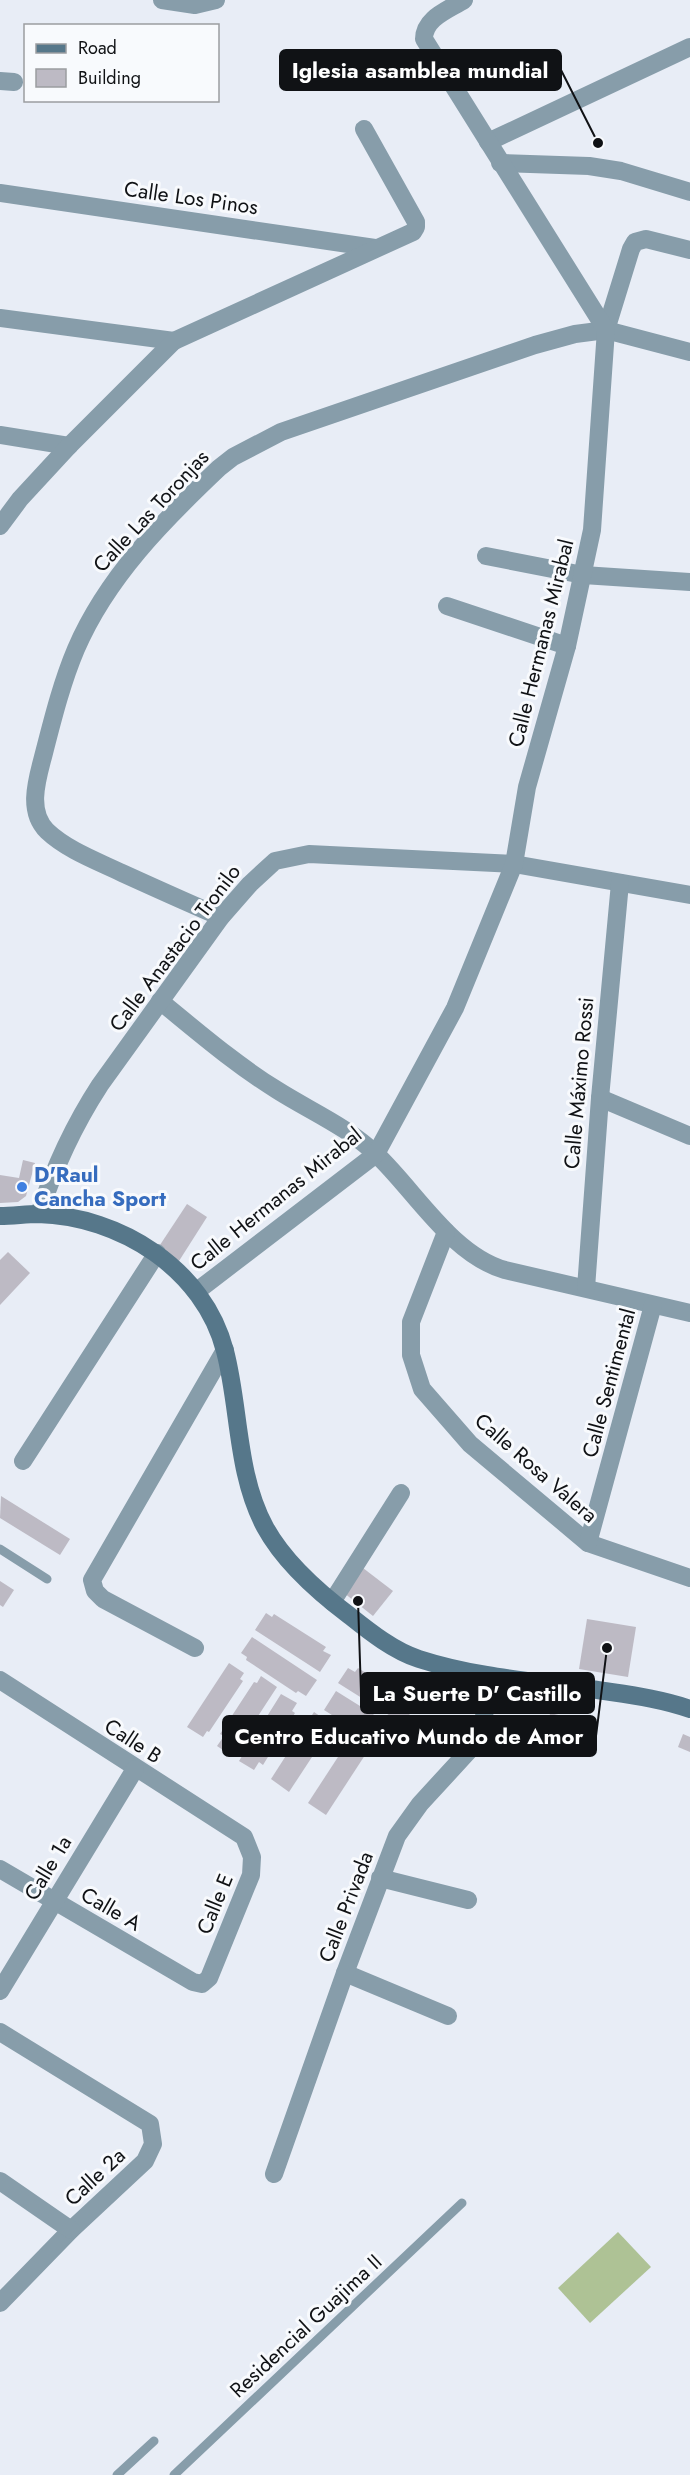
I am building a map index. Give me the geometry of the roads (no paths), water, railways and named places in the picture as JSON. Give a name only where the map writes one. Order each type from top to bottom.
[{"type":"street","points":[[162,0],[195,5],[216,0]]},
{"type":"street","points":[[464,0],[428,23],[424,30],[424,39],[606,330]]},
{"type":"street","points":[[488,142],[690,47]]},
{"type":"street","points":[[0,526],[20,500],[69,446],[174,341],[412,232],[416,227],[416,222],[364,129]]},
{"type":"street","points":[[500,163],[570,165],[610,169],[690,192]]},
{"type":"street","name":"Calle Los Pinos","points":[[0,193],[376,248]]},
{"type":"street","name":"Calle Hermanas Mirabal","points":[[197,1291],[376,1154],[455,1008],[513,864],[527,787],[567,646],[592,530],[606,330],[631,249],[635,242],[646,239],[690,250]]},
{"type":"street","points":[[0,318],[174,341]]},
{"type":"street","name":"Calle Las Toronjas","points":[[222,917],[96,861],[66,844],[45,830],[37,812],[34,792],[56,707],[76,649],[93,614],[131,560],[219,468],[233,457],[281,432],[535,345],[575,334],[606,330],[690,351]]},
{"type":"street","points":[[0,435],[69,446]]},
{"type":"street","points":[[486,556],[583,575],[690,582]]},
{"type":"street","points":[[447,606],[567,646]]},
{"type":"street","name":"Calle Anastacio Tronilo","points":[[39,1214],[61,1156],[82,1112],[222,917],[263,871],[275,861],[309,854],[513,864],[690,895]]},
{"type":"street","name":"Calle Máximo Rossi","points":[[586,1288],[600,1098],[620,883]]},
{"type":"street","points":[[160,1001],[222,1051],[276,1090],[333,1122],[376,1154],[446,1232],[495,1267],[690,1313]]},
{"type":"street","points":[[600,1098],[690,1136]]},
{"type":"street","points":[[0,1216],[39,1214],[86,1221],[115,1231],[157,1253],[185,1276],[197,1291],[215,1322],[225,1350],[249,1487],[264,1526],[294,1566],[332,1602],[384,1640],[416,1658],[490,1677],[645,1697],[690,1709]]},
{"type":"street","name":"Calle Rosa Valera","points":[[446,1232],[411,1322],[411,1355],[422,1389],[470,1444],[588,1543],[690,1578]]},
{"type":"street","points":[[23,1461],[157,1253]]},
{"type":"street","name":"Calle Sentimental","points":[[588,1543],[653,1305]]},
{"type":"street","points":[[195,1648],[103,1599],[95,1591],[92,1580],[225,1350]]},
{"type":"street","points":[[332,1602],[401,1493]]},
{"type":"street","name":"Calle Privada","points":[[273,2174],[397,1836],[414,1812],[476,1743],[483,1723],[490,1677]]},
{"type":"street","name":"Calle B","points":[[0,1680],[244,1837]]},
{"type":"street","name":"Calle 1a","points":[[0,1991],[135,1769]]},
{"type":"street","name":"Calle E","points":[[202,1984],[209,1978],[251,1875],[252,1857],[244,1837]]},
{"type":"street","name":"Calle A","points":[[0,1869],[193,1982],[202,1984]]},
{"type":"street","points":[[380,1878],[468,1900]]},
{"type":"street","points":[[345,1973],[448,2016]]},
{"type":"street","name":"Calle 2a","points":[[0,2032],[150,2124],[153,2144],[145,2161],[71,2230],[0,2303]]},
{"type":"street","points":[[0,2181],[71,2230]]},
{"type":"lane","points":[[0,1549],[47,1579]]},
{"type":"lane","name":"Residencial Guajima II","points":[[174,2475],[462,2202]]},
{"type":"lane","points":[[117,2475],[153,2441]]},
{"type":"place","name":"Iglesia asamblea mundial","points":[[598,143]]},
{"type":"place","name":"D'Raul Cancha Sport","points":[[22,1187]]},
{"type":"place","name":"La Suerte D' Castillo","points":[[358,1601]]},
{"type":"place","name":"Centro Educativo Mundo de Amor","points":[[607,1648]]}]
